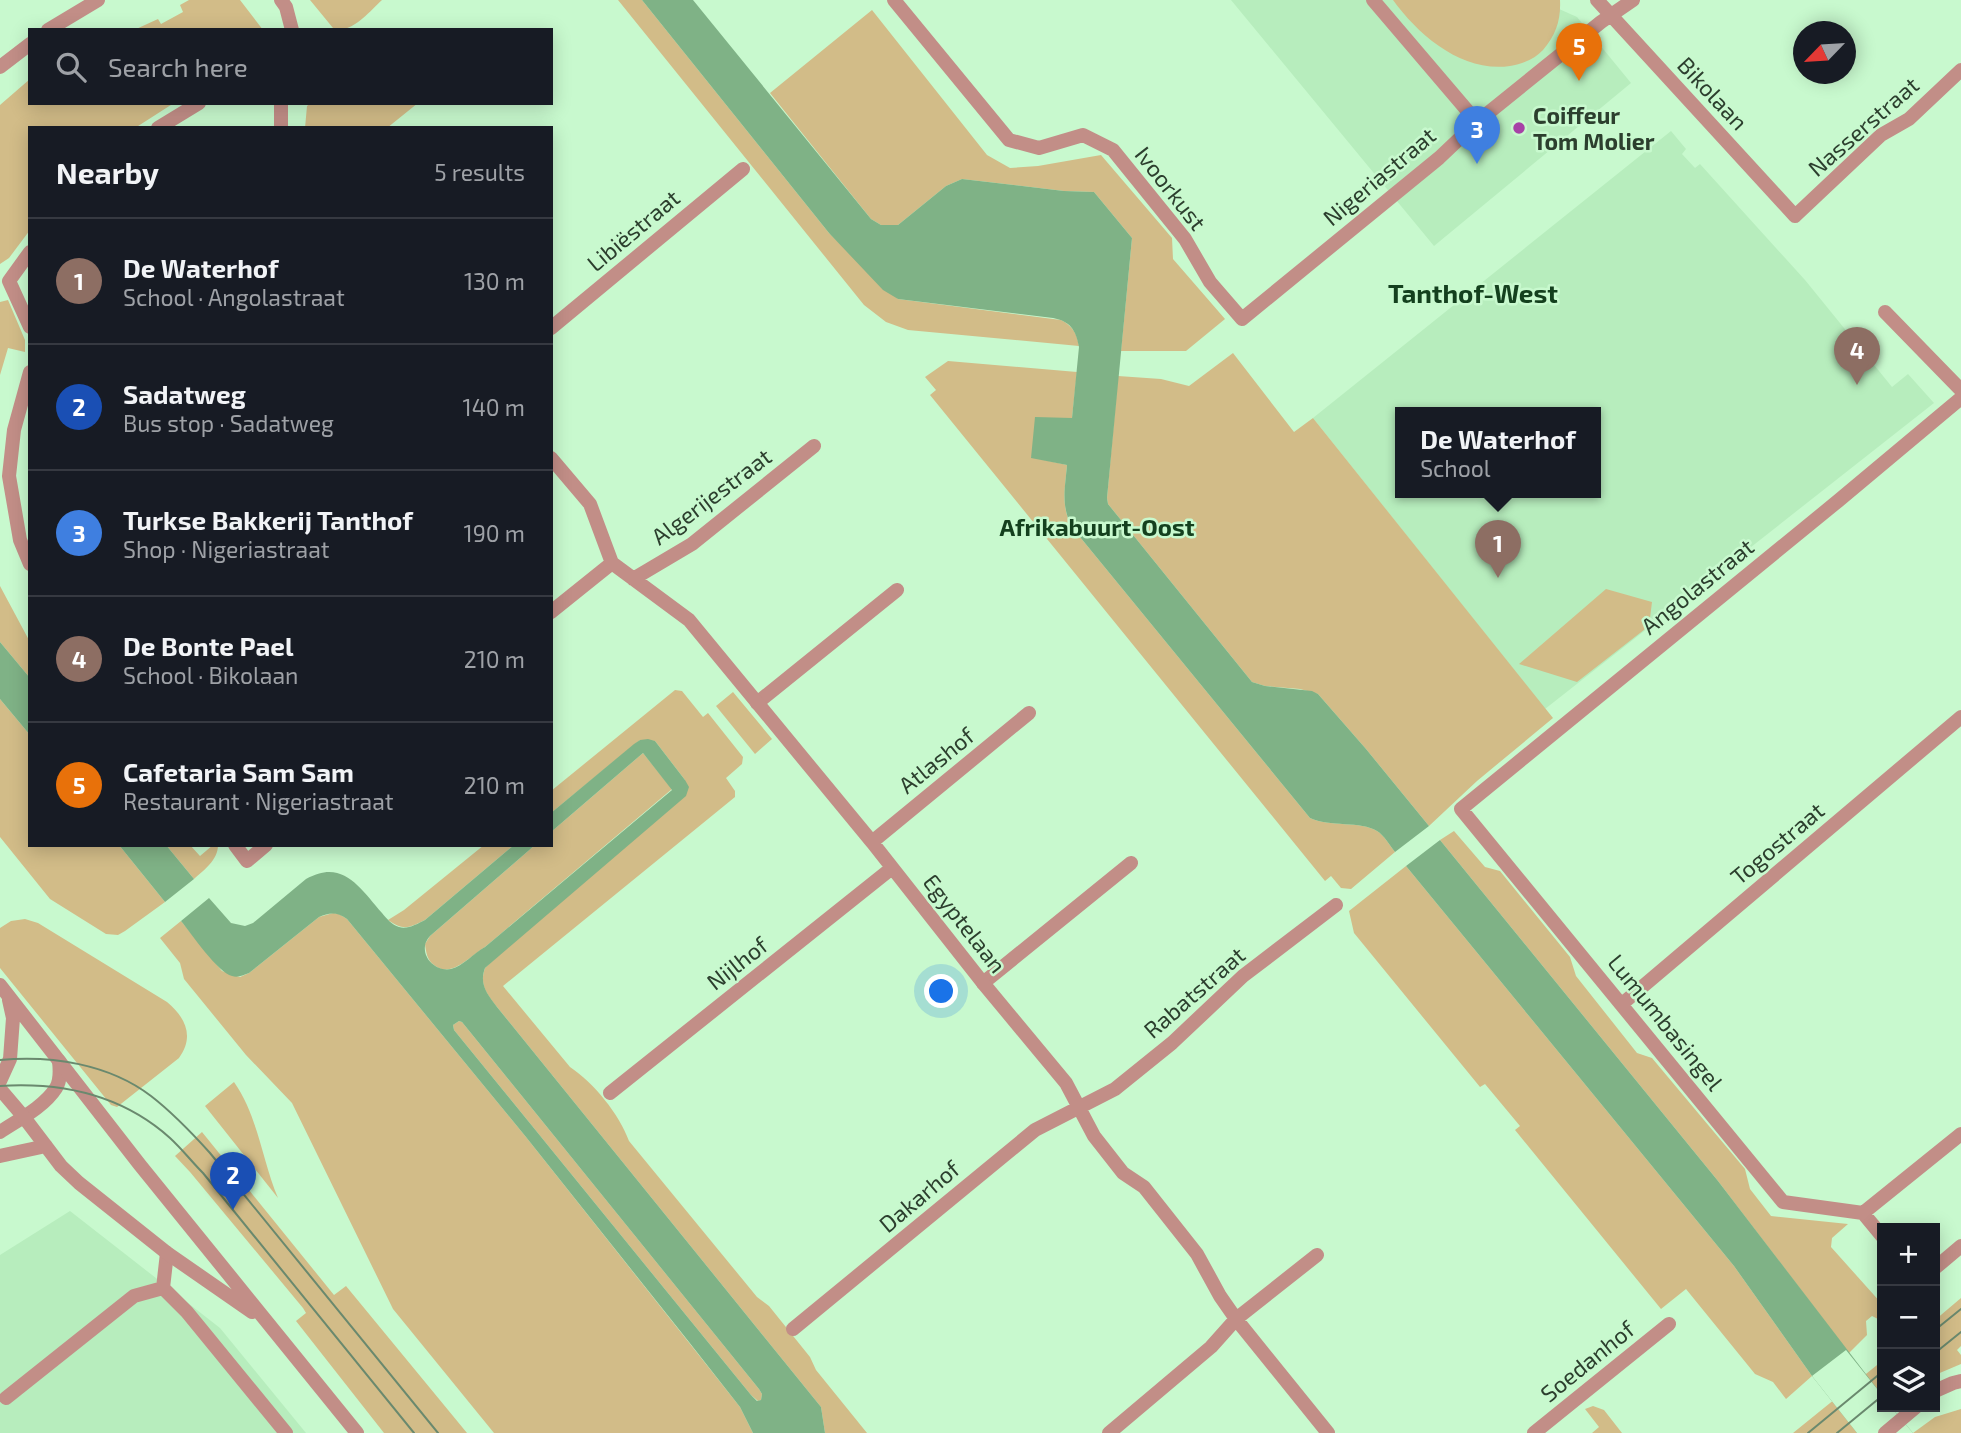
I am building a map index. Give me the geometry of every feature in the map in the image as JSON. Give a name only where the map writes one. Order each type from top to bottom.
[{"type":"street","points":[[51,28],[99,0]]},
{"type":"street","points":[[281,0],[286,7],[291,28]]},
{"type":"street","name":"Ivoorkust","points":[[894,0],[1009,139],[1039,148],[1083,135],[1113,150],[1185,239],[1210,282],[1242,319]]},
{"type":"street","points":[[1373,0],[1476,122]]},
{"type":"street","name":"Bikolaan","points":[[1597,0],[1795,216]]},
{"type":"street","name":"Nigeriastraat","points":[[1242,319],[1439,158],[1476,122],[1633,0]]},
{"type":"street","points":[[0,67],[28,46]]},
{"type":"street","name":"Nasserstraat","points":[[1795,216],[1881,135],[1909,119],[1961,70]]},
{"type":"street","points":[[161,126],[195,105]]},
{"type":"street","points":[[281,105],[281,126]]},
{"type":"street","name":"Libiëstraat","points":[[553,326],[743,169]]},
{"type":"street","points":[[28,255],[9,281],[28,322]]},
{"type":"street","points":[[1885,312],[1961,390]]},
{"type":"street","points":[[28,379],[14,430],[9,476],[20,540],[28,559]]},
{"type":"street","name":"Angolastraat","points":[[1461,809],[1961,398]]},
{"type":"street","name":"Algerijestraat","points":[[633,579],[692,544],[814,446]]},
{"type":"street","points":[[553,460],[590,504],[612,563],[553,610]]},
{"type":"street","name":"Egyptelaan","points":[[612,563],[689,620],[872,842],[1066,1083],[1094,1136],[1123,1173],[1144,1187],[1197,1254],[1236,1319],[1328,1433]]},
{"type":"street","points":[[757,703],[897,590]]},
{"type":"street","name":"Atlashof","points":[[872,842],[1029,712]]},
{"type":"street","name":"Togostraat","points":[[1622,1004],[1961,717]]},
{"type":"street","name":"Lumumbasingel","points":[[1461,809],[1783,1202],[1863,1213]]},
{"type":"street","points":[[236,847],[247,861],[264,847]]},
{"type":"street","points":[[983,983],[1131,863]]},
{"type":"street","name":"Nijlhof","points":[[610,1093],[892,868]]},
{"type":"street","name":"Rabatstraat","points":[[1079,1107],[1115,1089],[1172,1043],[1243,976],[1336,905]]},
{"type":"street","points":[[3,992],[264,1321],[357,1433]]},
{"type":"street","points":[[0,1081],[10,1059],[13,1018],[3,992]]},
{"type":"street","points":[[0,1132],[43,1102],[57,1086],[60,1075],[59,1060]]},
{"type":"street","points":[[0,1089],[61,1166],[79,1183],[167,1253],[264,1321]]},
{"type":"street","name":"Dakarhof","points":[[793,1329],[1035,1130],[1079,1107]]},
{"type":"street","points":[[1877,1230],[1863,1213],[1961,1134]]},
{"type":"street","points":[[0,1156],[46,1146]]},
{"type":"street","points":[[1940,1264],[1961,1246]]},
{"type":"street","points":[[163,1288],[167,1253]]},
{"type":"street","points":[[1109,1433],[1211,1347],[1236,1319],[1317,1255]]},
{"type":"street","points":[[6,1398],[134,1296],[163,1288]]},
{"type":"street","points":[[163,1288],[187,1312],[286,1433]]},
{"type":"street","name":"Soedanhof","points":[[1534,1433],[1669,1324]]},
{"type":"street","points":[[1940,1388],[1961,1381]]},
{"type":"street","points":[[1885,1433],[1910,1412]]},
{"type":"shaded area","points":[[189,0],[240,0],[261,28],[138,28],[158,19],[161,24],[183,12],[180,5]]},
{"type":"shaded area","points":[[310,0],[382,0],[353,25],[333,28]]},
{"type":"shaded area","points":[[618,0],[642,0],[829,233],[898,299],[1061,320],[1074,331],[1079,346],[908,330],[886,322],[864,305]]},
{"type":"shaded area","points":[[642,0],[693,0],[871,219],[881,225],[898,225],[946,186],[962,179],[1094,192],[1132,238],[1108,504],[1252,682],[1318,694],[1429,826],[1395,852],[1382,835],[1370,828],[1310,818],[1071,526],[1065,503],[1067,465],[1031,458],[1035,417],[1072,418],[1079,347],[1071,327],[1064,321],[1053,318],[898,299],[883,290],[829,233]]},
{"type":"shaded area","points":[[1231,0],[1539,0],[1577,17],[1631,83],[1434,246]]},
{"type":"shaded area","points":[[1393,0],[1560,0],[1560,7],[1554,33],[1540,53],[1519,64],[1493,67],[1459,58],[1429,39]]},
{"type":"shaded area","points":[[872,10],[987,155],[1010,168],[1101,155],[1172,238],[1173,259],[1225,319],[1186,351],[1121,351],[1132,238],[1094,192],[962,179],[946,186],[898,225],[881,225],[871,219],[770,93]]},
{"type":"shaded area","points":[[28,81],[28,105],[171,105],[138,126],[28,126],[28,233],[9,258],[0,264],[0,105]]},
{"type":"shaded area","points":[[416,105],[389,126],[305,126],[307,106]]},
{"type":"shaded area","points":[[1671,131],[1686,149],[1682,154],[1695,168],[1700,164],[1805,280],[1892,387],[1908,374],[1934,403],[1545,709],[1313,418]]},
{"type":"shaded area","points":[[8,300],[25,340],[25,352],[8,348],[0,375],[0,302]]},
{"type":"shaded area","points":[[1233,353],[1294,432],[1313,418],[1553,718],[1477,781],[1429,826],[1318,694],[1252,682],[1108,504],[1118,376],[1161,379],[1189,386]]},
{"type":"shaded area","points":[[948,361],[1077,372],[1072,418],[1031,457],[1067,465],[1065,503],[1071,526],[1310,818],[1370,828],[1380,833],[1387,841],[1395,852],[1351,889],[1341,888],[1331,876],[1325,881],[930,395],[936,390],[925,377]]},
{"type":"shaded area","points":[[0,586],[28,638],[28,676],[0,642]]},
{"type":"shaded area","points":[[1606,589],[1652,602],[1649,626],[1577,682],[1519,664]]},
{"type":"shaded area","points":[[0,642],[28,676],[28,733],[0,699]]},
{"type":"shaded area","points":[[675,690],[682,691],[703,717],[708,713],[743,757],[742,764],[726,778],[735,791],[735,797],[503,986],[570,1067],[605,1100],[629,1141],[757,1297],[769,1306],[867,1433],[825,1433],[821,1407],[487,993],[483,974],[485,968],[685,780],[655,741],[640,740],[553,811],[553,789]]},
{"type":"shaded area","points":[[733,692],[772,739],[755,754],[716,706]]},
{"type":"shaded area","points":[[0,699],[28,733],[28,847],[121,847],[165,902],[118,935],[106,934],[50,899],[0,837]]},
{"type":"shaded area","points":[[640,740],[655,741],[689,787],[686,796],[485,968],[484,984],[497,1007],[821,1407],[825,1433],[753,1433],[740,1407],[689,1342],[526,1137],[347,919],[333,914],[319,917],[249,973],[236,977],[220,968],[181,921],[209,898],[231,923],[245,926],[253,923],[306,879],[319,873],[330,872],[350,879],[394,925],[409,927],[425,920],[512,847],[533,847],[430,936],[425,945],[426,956],[437,967],[451,969],[485,947],[672,790],[643,753],[553,830],[553,811]],"holes":[[[462,1022],[762,1394],[761,1400],[757,1401],[454,1030],[453,1025]]]},
{"type":"shaded area","points":[[643,753],[672,789],[485,947],[454,968],[440,969],[432,963],[427,956],[425,944],[430,936],[533,847],[553,847],[553,830]]},
{"type":"shaded area","points":[[1454,831],[1485,867],[1500,871],[1570,957],[1576,976],[1637,1053],[1652,1058],[1745,1169],[1750,1189],[1771,1216],[1848,1224],[1832,1238],[1831,1247],[1877,1298],[1877,1318],[1872,1316],[1866,1321],[1867,1335],[1849,1353],[1718,1181],[1440,840]]},
{"type":"shaded area","points":[[1440,840],[1718,1181],[1877,1388],[1877,1412],[1895,1412],[1913,1433],[1857,1433],[1812,1376],[1734,1266],[1406,866]]},
{"type":"shaded area","points":[[121,847],[168,847],[194,879],[165,902]]},
{"type":"shaded area","points":[[168,847],[192,847],[200,856],[211,847],[218,847],[213,860],[194,879]]},
{"type":"shaded area","points":[[482,847],[512,847],[425,920],[406,927],[388,920]]},
{"type":"shaded area","points":[[1406,866],[1734,1266],[1812,1376],[1786,1399],[1773,1382],[1755,1374],[1686,1289],[1661,1309],[1515,1130],[1520,1126],[1485,1084],[1480,1087],[1354,933],[1349,911]]},
{"type":"shaded area","points":[[333,913],[347,919],[526,1137],[740,1407],[753,1433],[494,1433],[393,1309],[292,1103],[246,1055],[184,979],[180,963],[160,938],[181,921],[222,971],[240,977],[249,973],[319,917]]},
{"type":"shaded area","points":[[25,919],[38,923],[167,1002],[179,1014],[186,1027],[186,1042],[179,1058],[117,1107],[111,1105],[0,968],[0,928],[11,921]]},
{"type":"shaded area","points":[[459,1021],[759,1389],[761,1400],[758,1401],[751,1395],[454,1030],[453,1025]]},
{"type":"shaded area","points":[[234,1082],[249,1109],[278,1198],[205,1106]]},
{"type":"shaded area","points":[[202,1132],[334,1295],[346,1286],[467,1433],[384,1433],[296,1321],[306,1313],[303,1308],[175,1156]]},
{"type":"shaded area","points":[[70,1211],[220,1328],[306,1433],[0,1433],[0,1255]]},
{"type":"shaded area","points":[[1961,1298],[1961,1346],[1957,1350],[1961,1355],[1961,1364],[1940,1373],[1940,1349],[1940,1316]]},
{"type":"shaded area","points":[[1877,1365],[1877,1412],[1882,1412],[1857,1433],[1793,1433]]},
{"type":"shaded area","points":[[1593,1406],[1604,1410],[1622,1433],[1592,1433],[1599,1427],[1585,1409]]},
{"type":"shaded area","points":[[1961,1409],[1961,1433],[1913,1433],[1935,1417]]},
{"type":"pier","points":[[1846,1350],[1877,1389],[1877,1412],[1895,1412],[1913,1433],[1857,1433],[1812,1376]]},
{"type":"tram line","points":[[0,1060],[39,1059],[79,1064],[117,1076],[151,1096],[182,1123],[210,1153],[438,1433]]},
{"type":"tram line","points":[[0,1086],[46,1086],[91,1094],[132,1111],[170,1138],[203,1173],[414,1433]]},
{"type":"tram line","points":[[1940,1326],[1961,1309]]},
{"type":"tram line","points":[[1940,1349],[1961,1332]]},
{"type":"tram line","points":[[1808,1433],[1877,1376]]},
{"type":"tram line","points":[[1837,1433],[1877,1400]]},
{"type":"place","name":"Cafetaria Sam Sam","points":[[1579,81]]},
{"type":"place","name":"Coiffeur Tom Molier","points":[[1519,128]]},
{"type":"place","name":"Turkse Bakkerij Tanthof","points":[[1477,164]]},
{"type":"place","name":"De Bonte Pael","points":[[1857,385]]},
{"type":"place","name":"De Waterhof","points":[[1498,578]]},
{"type":"place","name":"Sadatweg","points":[[233,1210]]},
{"type":"district","name":"Tanthof-West","points":[[1473,292]]},
{"type":"district","name":"Afrikabuurt-Oost","points":[[1097,526]]}]
